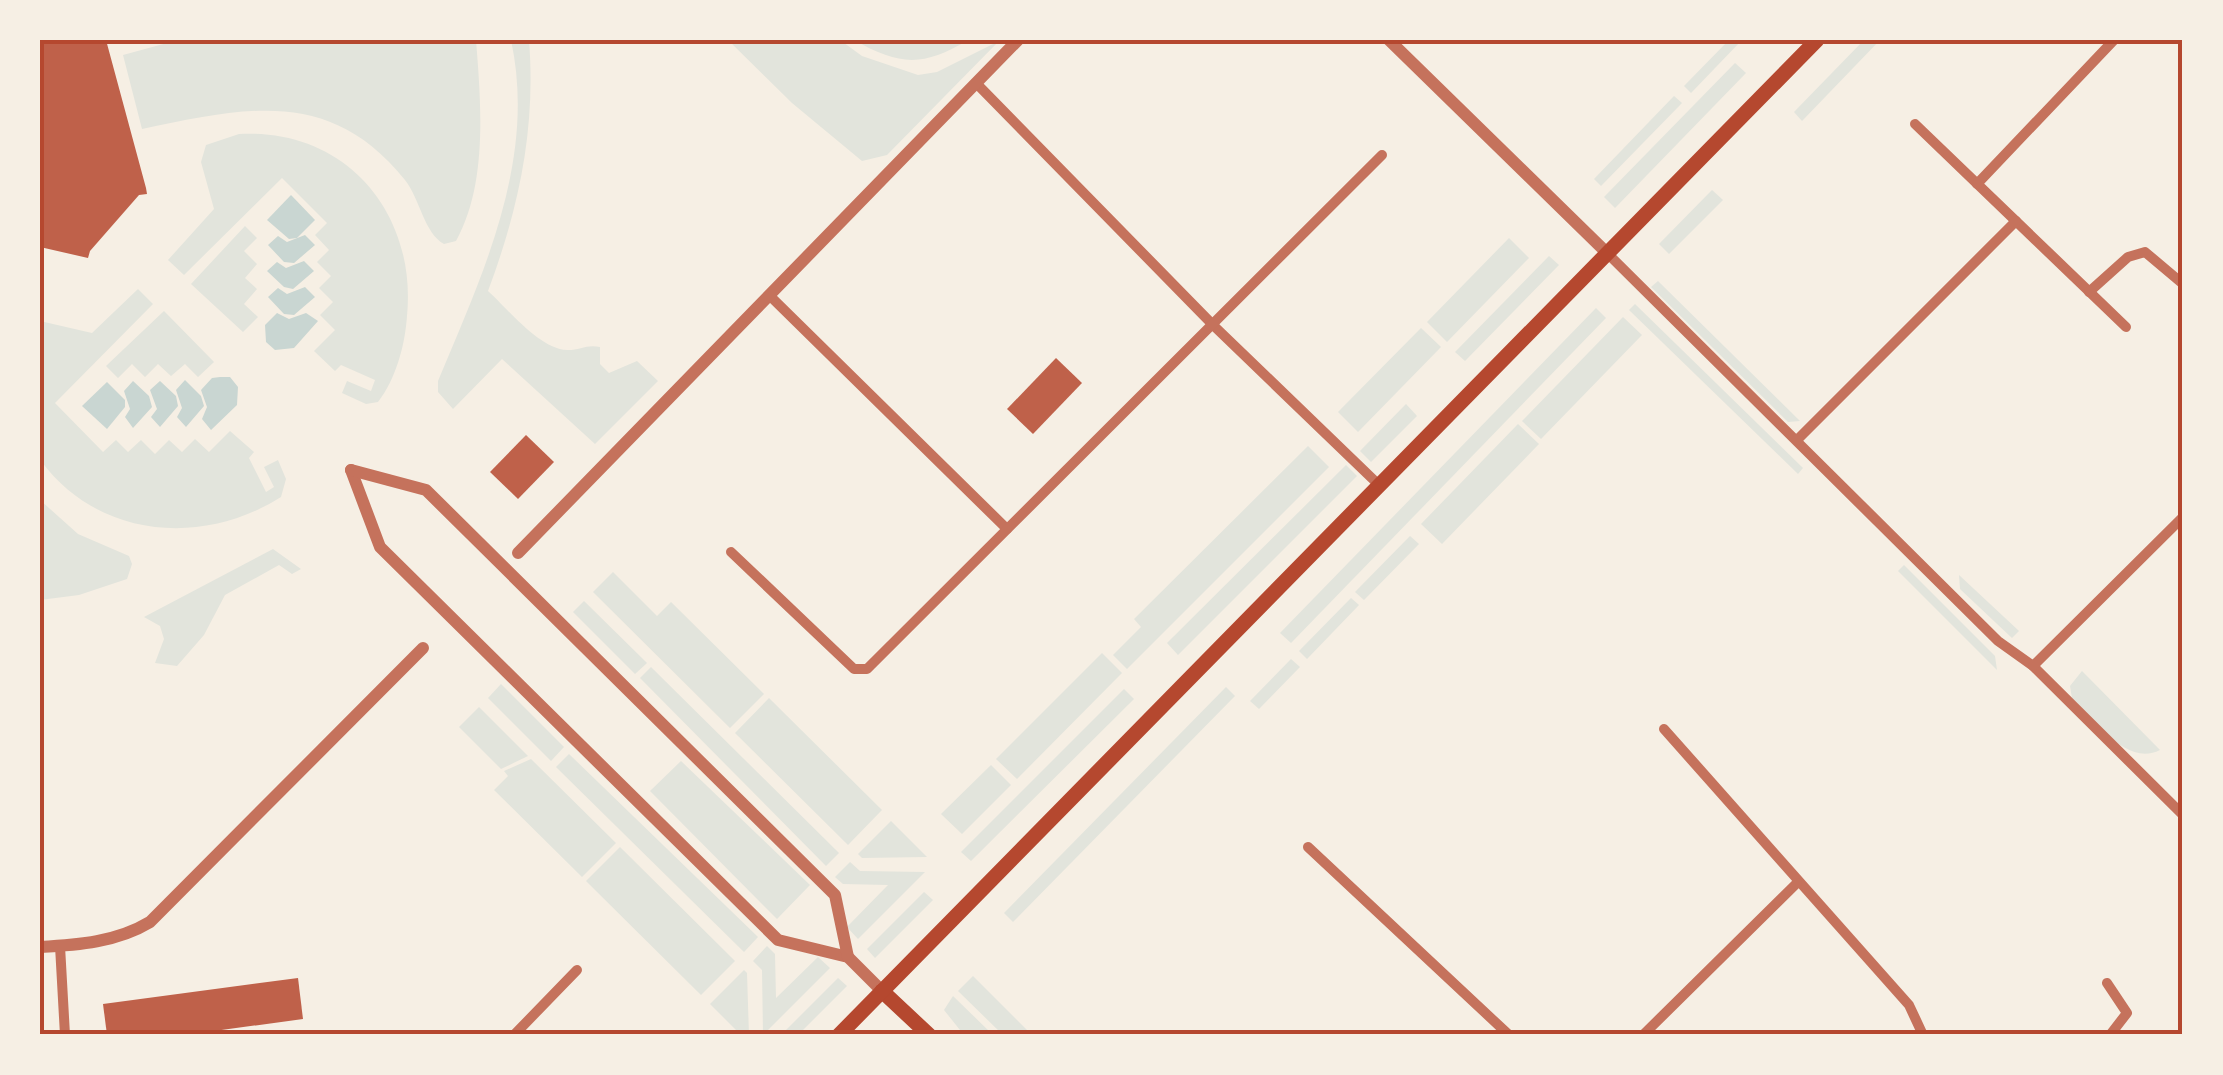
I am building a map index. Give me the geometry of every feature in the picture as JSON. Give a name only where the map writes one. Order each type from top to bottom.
[{"type":"main road","points":[[839,1035],[1818,40]]},
{"type":"main road","points":[[882,991],[929,1035]]},
{"type":"street","points":[[518,553],[1018,40]]},
{"type":"street","points":[[1390,40],[1998,641],[2033,666],[2183,815]]},
{"type":"street","points":[[1977,184],[2114,40]]},
{"type":"street","points":[[976,83],[1214,326],[1380,486]]},
{"type":"street","points":[[1915,124],[2126,328]]},
{"type":"street","points":[[731,552],[854,669],[867,668],[1382,155]]},
{"type":"street","points":[[1797,440],[2016,221]]},
{"type":"street","points":[[2089,292],[2128,256],[2144,252],[2183,284]]},
{"type":"street","points":[[769,295],[1007,530]]},
{"type":"street","points":[[848,957],[835,894],[526,585],[426,490],[350,470],[380,547],[778,940],[848,957],[882,991]]},
{"type":"street","points":[[2033,666],[2183,517]]},
{"type":"street","points":[[40,948],[132,932],[150,922],[423,648]]},
{"type":"street","points":[[1664,729],[1798,884],[1910,1004],[1923,1035]]},
{"type":"street","points":[[1308,847],[1509,1035]]},
{"type":"street","points":[[1643,1035],[1798,884]]},
{"type":"street","points":[[60,946],[65,1035]]},
{"type":"street","points":[[514,1035],[577,970]]},
{"type":"street","points":[[2107,983],[2127,1014],[2110,1035]]},
{"type":"shaded area","points":[[178,40],[476,40],[478,169],[466,219],[456,241],[444,244],[437,239],[405,180],[376,150],[347,129],[316,117],[284,111],[250,111],[142,129],[123,55]]},
{"type":"shaded area","points":[[511,40],[529,40],[530,105],[516,199],[488,291],[547,344],[568,350],[600,347],[600,364],[609,373],[637,361],[658,381],[595,444],[502,359],[453,409],[438,392],[438,381],[488,257],[511,172],[517,129],[517,85]]},
{"type":"shaded area","points":[[728,40],[840,40],[862,56],[918,75],[937,72],[999,41],[887,155],[862,161],[792,103]]},
{"type":"shaded area","points":[[854,40],[968,40],[938,55],[911,60],[885,55]]},
{"type":"shaded area","points":[[1729,40],[1740,42],[1691,93],[1684,86]]},
{"type":"shaded area","points":[[1864,40],[1880,40],[1802,121],[1794,112]]},
{"type":"shaded area","points":[[1735,63],[1746,73],[1615,208],[1604,197]]},
{"type":"shaded area","points":[[1674,96],[1682,103],[1601,186],[1594,179]]},
{"type":"shaded area","points":[[239,134],[277,136],[312,145],[342,162],[367,184],[386,212],[400,243],[407,278],[407,316],[398,361],[378,402],[366,404],[342,393],[347,381],[371,391],[375,380],[341,365],[335,371],[314,351],[335,330],[320,315],[333,302],[319,288],[331,276],[317,262],[329,250],[315,235],[327,223],[282,178],[184,275],[168,260],[214,209],[201,162],[206,145]]},
{"type":"shaded area","points":[[1712,190],[1723,200],[1669,254],[1659,244]]},
{"type":"shaded area","points":[[291,195],[315,220],[297,238],[289,239],[267,220]]},
{"type":"shaded area","points":[[245,226],[257,238],[244,251],[257,264],[245,278],[257,289],[244,304],[258,317],[243,332],[191,284]]},
{"type":"shaded area","points":[[305,235],[315,245],[294,263],[284,262],[268,245],[278,236],[287,242]]},
{"type":"shaded area","points":[[1509,238],[1529,258],[1447,342],[1427,322]]},
{"type":"shaded area","points":[[1549,256],[1559,265],[1465,361],[1455,352]]},
{"type":"shaded area","points":[[304,261],[314,271],[293,289],[284,287],[267,271],[277,262],[286,268]]},
{"type":"shaded area","points":[[1658,281],[1800,421],[1788,422],[1651,287]]},
{"type":"shaded area","points":[[305,287],[315,297],[294,315],[284,314],[268,297],[278,288],[287,294]]},
{"type":"shaded area","points":[[138,289],[153,304],[55,403],[103,452],[116,440],[128,452],[141,440],[155,454],[169,440],[182,452],[195,439],[209,452],[230,431],[254,452],[249,458],[266,492],[274,487],[264,467],[278,460],[286,479],[281,497],[218,523],[153,527],[91,506],[64,487],[41,461],[40,321],[92,333]]},
{"type":"shaded area","points":[[1635,304],[1803,468],[1798,474],[1629,310]]},
{"type":"shaded area","points":[[1596,308],[1606,318],[1291,643],[1280,633]]},
{"type":"shaded area","points":[[164,311],[214,362],[198,377],[185,364],[171,376],[158,364],[145,377],[132,364],[118,378],[106,366]]},
{"type":"shaded area","points":[[277,313],[289,319],[306,313],[318,321],[294,348],[275,350],[266,342],[265,325]]},
{"type":"shaded area","points":[[1623,317],[1642,335],[1541,439],[1522,421]]},
{"type":"shaded area","points":[[1421,328],[1441,347],[1358,432],[1338,412]]},
{"type":"shaded area","points":[[230,377],[238,387],[237,405],[211,430],[202,419],[207,407],[201,390],[212,378]]},
{"type":"shaded area","points":[[185,380],[201,396],[204,406],[186,427],[177,417],[182,408],[176,390]]},
{"type":"shaded area","points":[[133,381],[149,396],[152,407],[133,428],[125,417],[130,409],[124,391]]},
{"type":"shaded area","points":[[160,381],[176,396],[178,406],[160,427],[151,417],[157,409],[150,390]]},
{"type":"shaded area","points":[[107,382],[125,400],[125,407],[107,429],[82,406]]},
{"type":"shaded area","points":[[1406,404],[1417,416],[1371,462],[1360,451]]},
{"type":"shaded area","points":[[1518,424],[1539,444],[1442,544],[1421,524]]},
{"type":"shaded area","points":[[1308,446],[1329,467],[1127,669],[1113,655],[1141,627],[1134,619]]},
{"type":"shaded area","points":[[1346,465],[1357,476],[1178,655],[1167,643]]},
{"type":"shaded area","points":[[40,500],[78,534],[129,556],[132,564],[127,579],[79,595],[40,600]]},
{"type":"shaded area","points":[[1410,536],[1419,544],[1364,600],[1355,592]]},
{"type":"shaded area","points":[[273,549],[301,569],[292,574],[279,565],[225,595],[204,635],[177,666],[155,663],[164,639],[160,626],[144,617]]},
{"type":"shaded area","points":[[1904,565],[1995,656],[1997,670],[1898,571]]},
{"type":"shaded area","points":[[613,572],[657,616],[671,602],[764,694],[730,728],[593,592]]},
{"type":"shaded area","points":[[1959,575],[2019,631],[2012,638],[1960,589]]},
{"type":"shaded area","points":[[1351,598],[1359,605],[1307,659],[1299,651]]},
{"type":"shaded area","points":[[584,601],[647,663],[635,674],[573,612]]},
{"type":"shaded area","points":[[1102,653],[1122,673],[1017,779],[996,759]]},
{"type":"shaded area","points":[[1291,659],[1300,667],[1259,709],[1250,701]]},
{"type":"shaded area","points":[[651,667],[839,853],[826,866],[640,678]]},
{"type":"shaded area","points":[[2082,671],[2160,750],[2135,752],[2101,729],[2072,698],[2070,686]]},
{"type":"shaded area","points":[[501,684],[564,747],[551,761],[488,698]]},
{"type":"shaded area","points":[[1226,687],[1235,696],[1013,922],[1004,913]]},
{"type":"shaded area","points":[[1124,689],[1134,699],[971,861],[961,852]]},
{"type":"shaded area","points":[[769,698],[882,810],[848,845],[735,733]]},
{"type":"shaded area","points":[[479,707],[528,756],[501,769],[459,727]]},
{"type":"shaded area","points":[[569,754],[758,937],[744,952],[556,767]]},
{"type":"shaded area","points":[[531,759],[616,843],[582,877],[494,790],[508,776],[504,771]]},
{"type":"shaded area","points":[[681,761],[810,885],[777,919],[650,791]]},
{"type":"shaded area","points":[[991,765],[1011,785],[962,834],[941,814]]},
{"type":"shaded area","points":[[891,821],[927,857],[862,858],[858,854]]},
{"type":"shaded area","points":[[620,847],[735,961],[701,995],[586,881]]},
{"type":"shaded area","points":[[850,862],[860,871],[925,872],[858,939],[847,927],[888,885],[843,884],[835,877]]},
{"type":"shaded area","points":[[924,892],[933,900],[875,958],[867,949]]},
{"type":"shaded area","points":[[767,946],[775,954],[776,998],[818,957],[830,968],[763,1035],[762,970],[753,961]]},
{"type":"shaded area","points":[[744,970],[749,1035],[741,1035],[710,1004]]},
{"type":"shaded area","points":[[973,976],[1032,1035],[1003,1035],[958,991]]},
{"type":"shaded area","points":[[838,978],[847,986],[798,1035],[781,1035]]},
{"type":"shaded area","points":[[953,996],[993,1035],[964,1035],[944,1010]]},
{"type":"building","points":[[40,40],[106,40],[146,188],[147,194],[139,195],[88,258],[40,247]]},
{"type":"building","points":[[1056,358],[1082,383],[1033,434],[1007,409]]},
{"type":"building","points":[[526,435],[554,462],[518,499],[490,472]]},
{"type":"building","points":[[298,978],[303,1019],[185,1035],[107,1035],[103,1004]]}]
